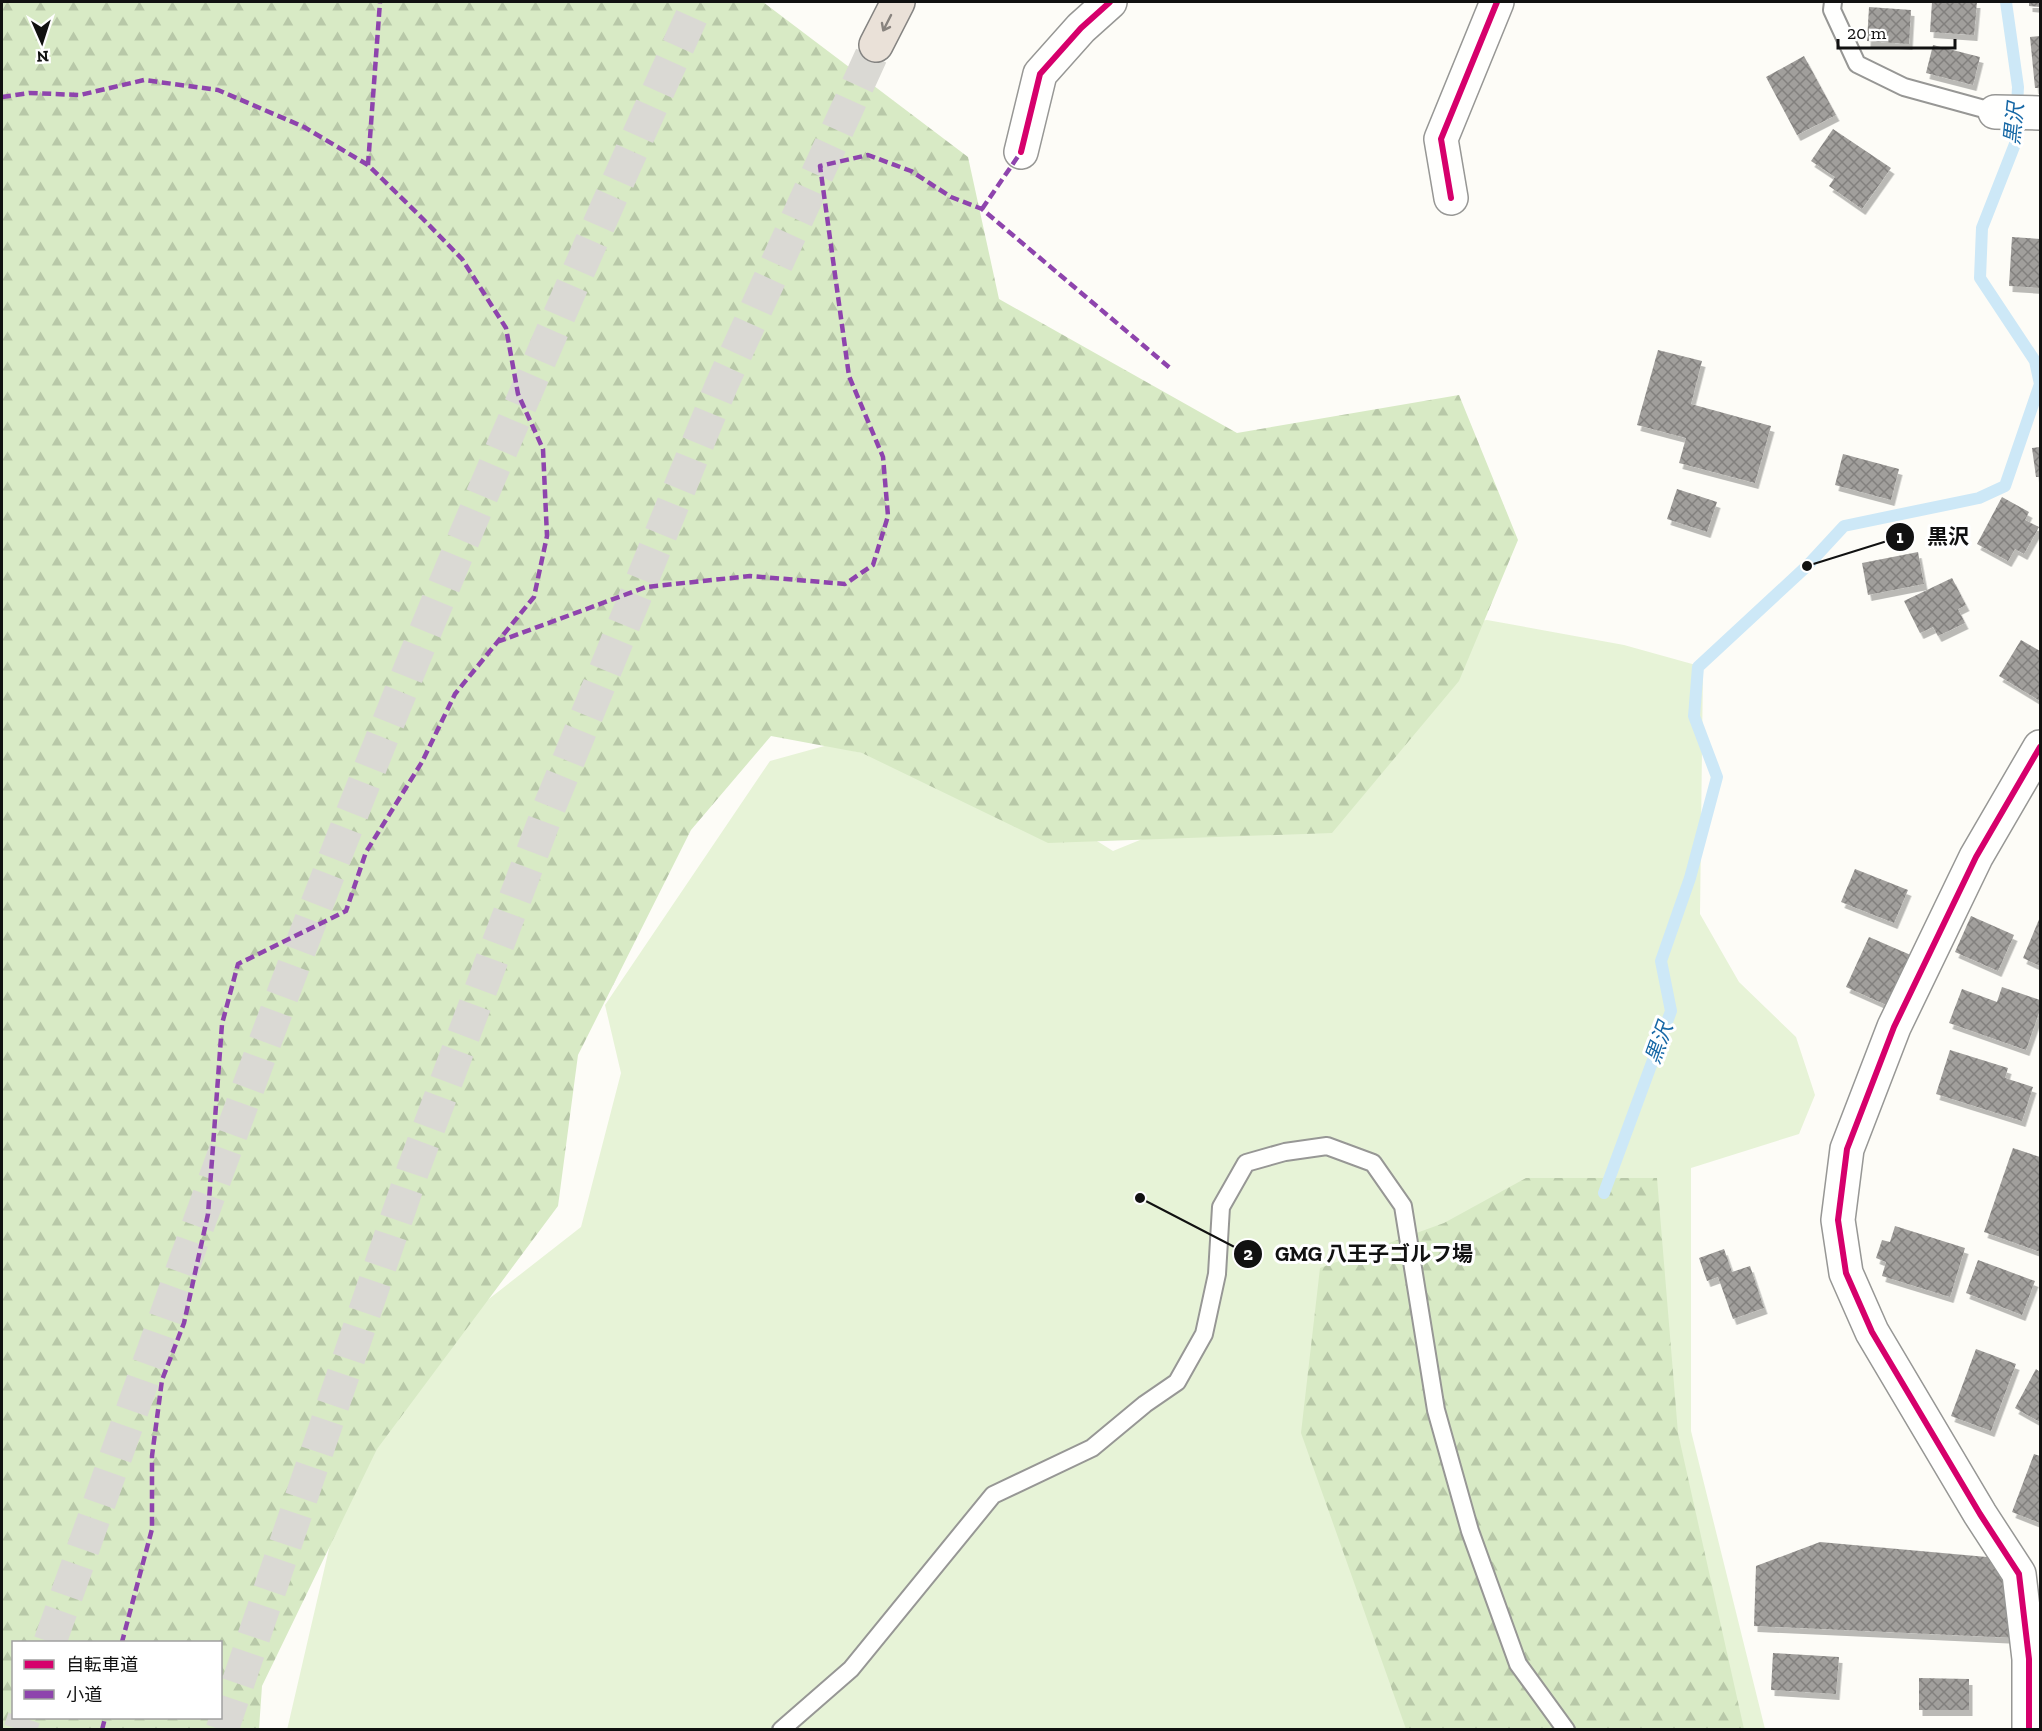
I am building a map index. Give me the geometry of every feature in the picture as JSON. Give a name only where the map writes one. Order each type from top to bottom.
[{"type":"highway","points":[[876,45],[898,2]]},
{"type":"street","points":[[1021,152],[1040,74],[1082,28],[1110,2]]},
{"type":"street","points":[[1451,198],[1441,140],[1497,2]]},
{"type":"street","points":[[1995,112],[2040,113]]},
{"type":"street","points":[[2029,1730],[2029,1659],[2019,1574],[1980,1514],[1872,1332],[1846,1273],[1838,1220],[1847,1149],[1894,1027],[1976,857],[2040,747]]},
{"type":"lane","points":[[1833,2],[1832,10],[1857,64],[1904,87],[1995,112]]},
{"type":"lane","points":[[781,1730],[851,1669],[993,1495],[1092,1448],[1145,1404],[1177,1382],[1204,1334],[1217,1274],[1221,1207],[1246,1163],[1285,1152],[1327,1146],[1373,1162],[1403,1206],[1436,1410],[1470,1531],[1518,1664],[1566,1730]]},
{"type":"green space","points":[[2,2],[763,2],[968,157],[999,299],[1237,433],[1459,395],[1518,540],[1459,681],[1332,833],[1048,843],[862,753],[771,736],[691,830],[578,1055],[558,1206],[377,1449],[262,1686],[259,1729],[2,1729]]},
{"type":"green space","points":[[1487,620],[1624,645],[1703,667],[1700,914],[1739,982],[1796,1037],[1815,1095],[1799,1134],[1691,1168],[1691,1431],[1765,1729],[287,1730],[351,1454],[453,1327],[581,1227],[621,1073],[605,1005],[770,761],[828,745],[1012,788],[1113,851],[1301,774],[1365,637]]},
{"type":"green space","points":[[1526,1178],[1657,1178],[1678,1433],[1744,1729],[1406,1729],[1301,1433],[1320,1268],[1444,1223]]},
{"type":"building","points":[[1932,2],[1977,2],[1974,35],[1930,32]]},
{"type":"building","points":[[2029,2],[2040,2],[2040,7],[2029,6]]},
{"type":"building","points":[[1869,7],[1911,10],[1909,44],[1867,41]]},
{"type":"building","points":[[2040,36],[2040,88],[2035,88],[2030,37]]},
{"type":"building","points":[[1933,45],[1980,57],[1973,85],[1926,73]]},
{"type":"building","points":[[1804,56],[1836,115],[1797,135],[1766,77]]},
{"type":"building","points":[[1833,129],[1891,168],[1862,209],[1829,186],[1835,177],[1811,161]]},
{"type":"building","points":[[2012,237],[2040,239],[2040,288],[2009,286]]},
{"type":"building","points":[[1658,350],[1702,361],[1691,404],[1771,426],[1755,483],[1679,463],[1686,438],[1637,425]]},
{"type":"building","points":[[2040,447],[2040,477],[2036,477],[2032,448]]},
{"type":"building","points":[[1843,454],[1899,469],[1891,500],[1835,485]]},
{"type":"building","points":[[1677,489],[1717,502],[1707,532],[1667,519]]},
{"type":"building","points":[[2002,497],[2029,512],[2025,520],[2039,527],[2024,554],[2015,549],[2008,561],[1977,544]]},
{"type":"building","points":[[1918,552],[1924,584],[1868,595],[1862,563]]},
{"type":"building","points":[[1952,578],[1966,605],[1958,609],[1965,623],[1938,636],[1933,627],[1920,633],[1904,601]]},
{"type":"building","points":[[2021,640],[2040,651],[2040,701],[1999,676]]},
{"type":"building","points":[[1855,869],[1908,890],[1894,923],[1841,902]]},
{"type":"building","points":[[1971,916],[2014,935],[1998,971],[1955,952]]},
{"type":"building","points":[[2040,917],[2040,966],[2023,958]]},
{"type":"building","points":[[1869,937],[1913,956],[1891,1007],[1846,987]]},
{"type":"building","points":[[2002,987],[2040,1000],[2040,1010],[2026,1050],[1949,1023],[1962,989],[1997,1002]]},
{"type":"building","points":[[1950,1050],[2008,1068],[2005,1078],[2033,1087],[2022,1121],[1936,1094]]},
{"type":"building","points":[[2013,1148],[2040,1157],[2040,1252],[1984,1232]]},
{"type":"building","points":[[1895,1226],[1965,1248],[1950,1297],[1882,1276],[1886,1262],[1876,1258],[1882,1240],[1890,1242]]},
{"type":"building","points":[[1724,1249],[1732,1272],[1750,1266],[1764,1308],[1733,1319],[1718,1277],[1707,1281],[1699,1258]]},
{"type":"building","points":[[1978,1260],[2035,1281],[2022,1315],[1966,1293]]},
{"type":"building","points":[[1976,1349],[2016,1364],[1991,1431],[1951,1416]]},
{"type":"building","points":[[2036,1369],[2040,1372],[2040,1422],[2015,1408]]},
{"type":"building","points":[[2034,1454],[2040,1456],[2040,1523],[2012,1512]]},
{"type":"building","points":[[1820,1542],[1987,1557],[2008,1585],[2016,1638],[1754,1626],[1756,1566]]},
{"type":"building","points":[[1773,1653],[1839,1657],[1836,1694],[1771,1690]]},
{"type":"building","points":[[1919,1678],[1969,1679],[1969,1710],[1919,1710]]},
{"type":"waterway","name":"黒沢","points":[[1604,1193],[1671,1011],[1661,961],[1690,878],[1717,777],[1694,716],[1698,667],[1807,566],[1844,526],[1979,498],[2005,486],[2040,384],[2035,361],[1980,278],[1982,228],[2015,144],[2018,87],[2006,2]]},
{"type":"tunnel","points":[[50,1641],[293,966],[380,743],[535,371],[698,2]]},
{"type":"tunnel","points":[[222,1730],[413,1170],[549,808],[722,384],[876,45]]},
{"type":"tunnel","points":[[20,1730],[24,1719]]},
{"type":"marked path","points":[[368,165],[380,2]]},
{"type":"marked path","points":[[2,97],[29,93],[80,95],[144,80],[218,90],[304,127],[368,165],[462,259],[506,328],[518,394],[543,449],[547,536],[534,597],[455,694],[422,762],[366,852],[346,911],[238,964],[222,1024],[208,1214],[184,1323],[162,1380],[152,1456],[152,1529],[122,1641]]},
{"type":"marked path","points":[[982,209],[1021,152]]},
{"type":"marked path","points":[[497,642],[646,587],[750,576],[845,584],[873,565],[888,516],[883,457],[849,376],[820,166],[868,155],[911,171],[951,197],[982,209],[1170,368]]},
{"type":"marked path","points":[[102,1730],[105,1719]]},
{"type":"cycle path","points":[[1021,152],[1040,74],[1081,28],[1110,2]]},
{"type":"cycle path","points":[[1451,198],[1441,139],[1497,2]]},
{"type":"cycle path","points":[[2029,1730],[2029,1659],[2019,1574],[1980,1514],[1872,1332],[1846,1273],[1838,1220],[1847,1149],[1894,1027],[1976,857],[2040,747]]},
{"type":"place","name":"黒沢","points":[[1807,566]]},
{"type":"place","name":"GMG 八王子ゴルフ場","points":[[1140,1198]]}]
